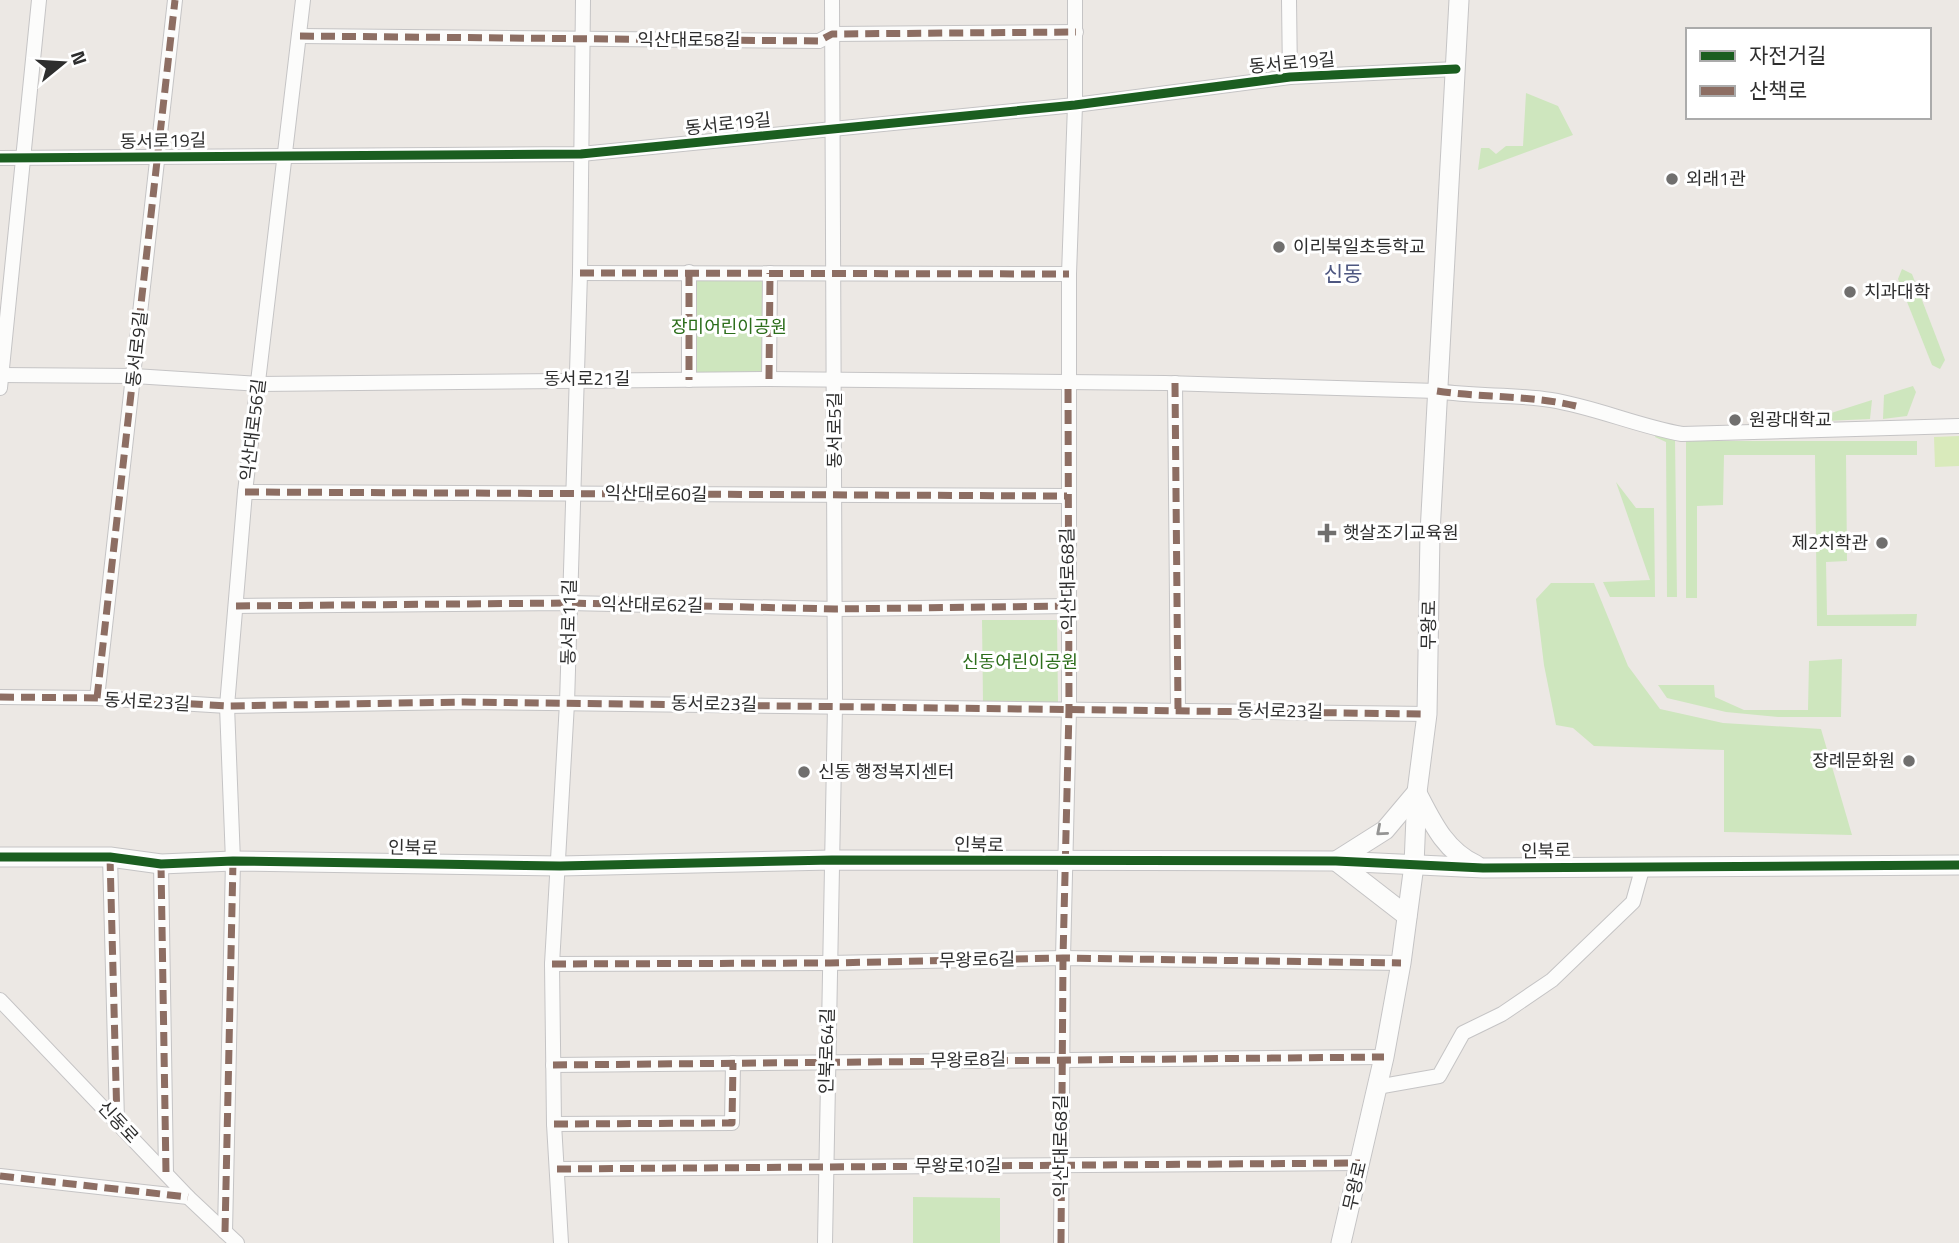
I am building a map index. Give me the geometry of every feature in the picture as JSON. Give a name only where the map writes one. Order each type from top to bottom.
[{"type":"street","points":[[1,380],[39,0]]},
{"type":"street","name":"동서로9길","points":[[97,698],[175,0]]},
{"type":"street","name":"익산대로56길","points":[[233,861],[227,706],[245,492],[303,0]]},
{"type":"street","name":"동서로11길","points":[[561,1243],[552,1065],[552,964],[560,866],[567,703],[580,273],[583,0]]},
{"type":"street","name":"동서로5길","points":[[832,0],[835,381],[832,860]]},
{"type":"street","name":"익산대로68길","points":[[1061,1243],[1063,958],[1068,862],[1069,274],[1075,104],[1075,0]]},
{"type":"street","points":[[1289,0],[1290,77]]},
{"type":"street","name":"무왕로","points":[[1344,1242],[1384,1057],[1401,963],[1414,865],[1417,792],[1427,714],[1430,534],[1460,0]]},
{"type":"street","name":"익산대로58길","points":[[300,36],[819,41],[832,34],[1076,32]]},
{"type":"street","name":"동서로19길","points":[[0,158],[581,154],[1075,104],[1290,77],[1456,69]]},
{"type":"street","points":[[689,272],[689,380]]},
{"type":"street","points":[[580,273],[1069,274]]},
{"type":"street","points":[[769,273],[769,379]]},
{"type":"street","name":"동서로21길","points":[[1,380],[134,376],[259,384],[575,379],[1175,383],[1437,391],[1472,396],[1550,400],[1653,429],[1682,434],[1959,426]]},
{"type":"street","points":[[1175,383],[1178,709]]},
{"type":"street","name":"익산대로60길","points":[[245,492],[1067,496]]},
{"type":"street","name":"익산대로62길","points":[[236,606],[569,603],[835,609],[1069,606]]},
{"type":"street","name":"동서로23길","points":[[0,698],[97,698],[227,706],[567,703],[1427,714]]},
{"type":"street","points":[[1408,916],[1336,861],[1385,830],[1417,792],[1434,825],[1457,857],[1483,868]]},
{"type":"street","name":"인북로","points":[[0,857],[110,857],[162,864],[233,861],[560,866],[832,860],[1336,861],[1483,868],[1959,865]]},
{"type":"street","points":[[110,857],[117,1121]]},
{"type":"street","name":"인북로64길","points":[[825,1243],[832,860]]},
{"type":"street","points":[[225,1232],[233,861]]},
{"type":"street","points":[[162,864],[166,1173]]},
{"type":"street","points":[[1377,1087],[1439,1076],[1463,1033],[1502,1014],[1552,980],[1633,902],[1643,866]]},
{"type":"street","name":"무왕로6길","points":[[552,964],[830,963],[1063,958],[1401,963]]},
{"type":"street","name":"신동로","points":[[0,1000],[188,1197],[237,1243]]},
{"type":"street","name":"무왕로8길","points":[[552,1065],[1384,1057]]},
{"type":"street","points":[[554,1124],[732,1124],[733,1063]]},
{"type":"street","name":"무왕로10길","points":[[556,1169],[1360,1163]]},
{"type":"street","points":[[0,1176],[188,1197]]},
{"type":"green space","points":[[1526,93],[1558,106],[1573,135],[1478,170],[1481,148],[1489,148],[1496,154],[1506,146],[1523,146]]},
{"type":"green space","points":[[1902,269],[1912,274],[1945,360],[1940,369],[1932,365],[1898,279]]},
{"type":"green space","name":"장미어린이공원","points":[[694,277],[766,277],[765,376],[693,376]]},
{"type":"green space","points":[[1913,386],[1916,392],[1907,416],[1883,419],[1884,395]]},
{"type":"green space","points":[[1872,400],[1870,419],[1803,422]]},
{"type":"green space","points":[[1657,431],[1675,438],[1677,597],[1667,597],[1666,442],[1655,437]]},
{"type":"green space","points":[[1959,436],[1959,466],[1935,467],[1934,437]]},
{"type":"green space","points":[[1686,441],[1917,441],[1917,455],[1846,455],[1847,561],[1826,562],[1827,615],[1917,614],[1916,626],[1817,626],[1815,455],[1724,455],[1723,505],[1697,506],[1697,598],[1686,598]]},
{"type":"green space","points":[[1616,482],[1636,508],[1654,508],[1655,597],[1610,597],[1603,582],[1650,580]]},
{"type":"green space","points":[[1551,583],[1594,583],[1628,666],[1660,709],[1723,723],[1821,729],[1852,835],[1724,832],[1724,750],[1594,746],[1573,728],[1556,725],[1544,665],[1536,599]]},
{"type":"green space","name":"신동어린이공원","points":[[982,620],[1057,620],[1058,703],[983,703]]},
{"type":"green space","points":[[1842,659],[1841,717],[1778,717],[1726,712],[1667,698],[1658,685],[1714,685],[1715,697],[1744,710],[1808,710],[1809,661]]},
{"type":"green space","points":[[913,1197],[1000,1198],[1000,1243],[913,1243]]},
{"type":"marked path","points":[[97,698],[175,0]]},
{"type":"marked path","points":[[300,36],[819,41],[832,34],[1076,32]]},
{"type":"marked path","points":[[689,272],[689,380]]},
{"type":"marked path","points":[[580,273],[1069,274]]},
{"type":"marked path","points":[[769,379],[770,273]]},
{"type":"marked path","points":[[1061,1243],[1063,958],[1069,709],[1068,382]]},
{"type":"marked path","points":[[1175,383],[1178,709]]},
{"type":"marked path","points":[[1437,391],[1542,400],[1576,406]]},
{"type":"marked path","points":[[245,492],[1067,496]]},
{"type":"marked path","points":[[236,606],[569,603],[835,609],[1069,606]]},
{"type":"marked path","points":[[0,697],[97,698],[227,706],[464,702],[1427,714]]},
{"type":"marked path","points":[[110,857],[117,1121]]},
{"type":"marked path","points":[[225,1232],[233,861]]},
{"type":"marked path","points":[[161,864],[166,1173]]},
{"type":"marked path","points":[[552,964],[830,963],[1063,958],[1401,963]]},
{"type":"marked path","points":[[553,1065],[1384,1057]]},
{"type":"marked path","points":[[554,1124],[732,1123],[733,1063]]},
{"type":"marked path","points":[[557,1169],[1360,1163]]},
{"type":"marked path","points":[[0,1176],[188,1197]]},
{"type":"cycle path","points":[[0,158],[581,154],[1075,105],[1290,77],[1456,69]]},
{"type":"cycle path","points":[[0,857],[110,857],[161,864],[233,861],[560,866],[832,860],[1336,861],[1483,868],[1959,865]]},
{"type":"place","name":"외래1관","points":[[1672,179]]},
{"type":"place","name":"이리북일초등학교","points":[[1279,247]]},
{"type":"place","name":"치과대학","points":[[1850,292]]},
{"type":"place","name":"원광대학교","points":[[1735,420]]},
{"type":"place","name":"햇살조기교육원","points":[[1327,533]]},
{"type":"place","name":"제2치학관","points":[[1882,543]]},
{"type":"place","name":"장례문화원","points":[[1909,761]]},
{"type":"place","name":"신동 행정복지센터","points":[[804,772]]},
{"type":"district","name":"신동","points":[[1343,274]]}]
